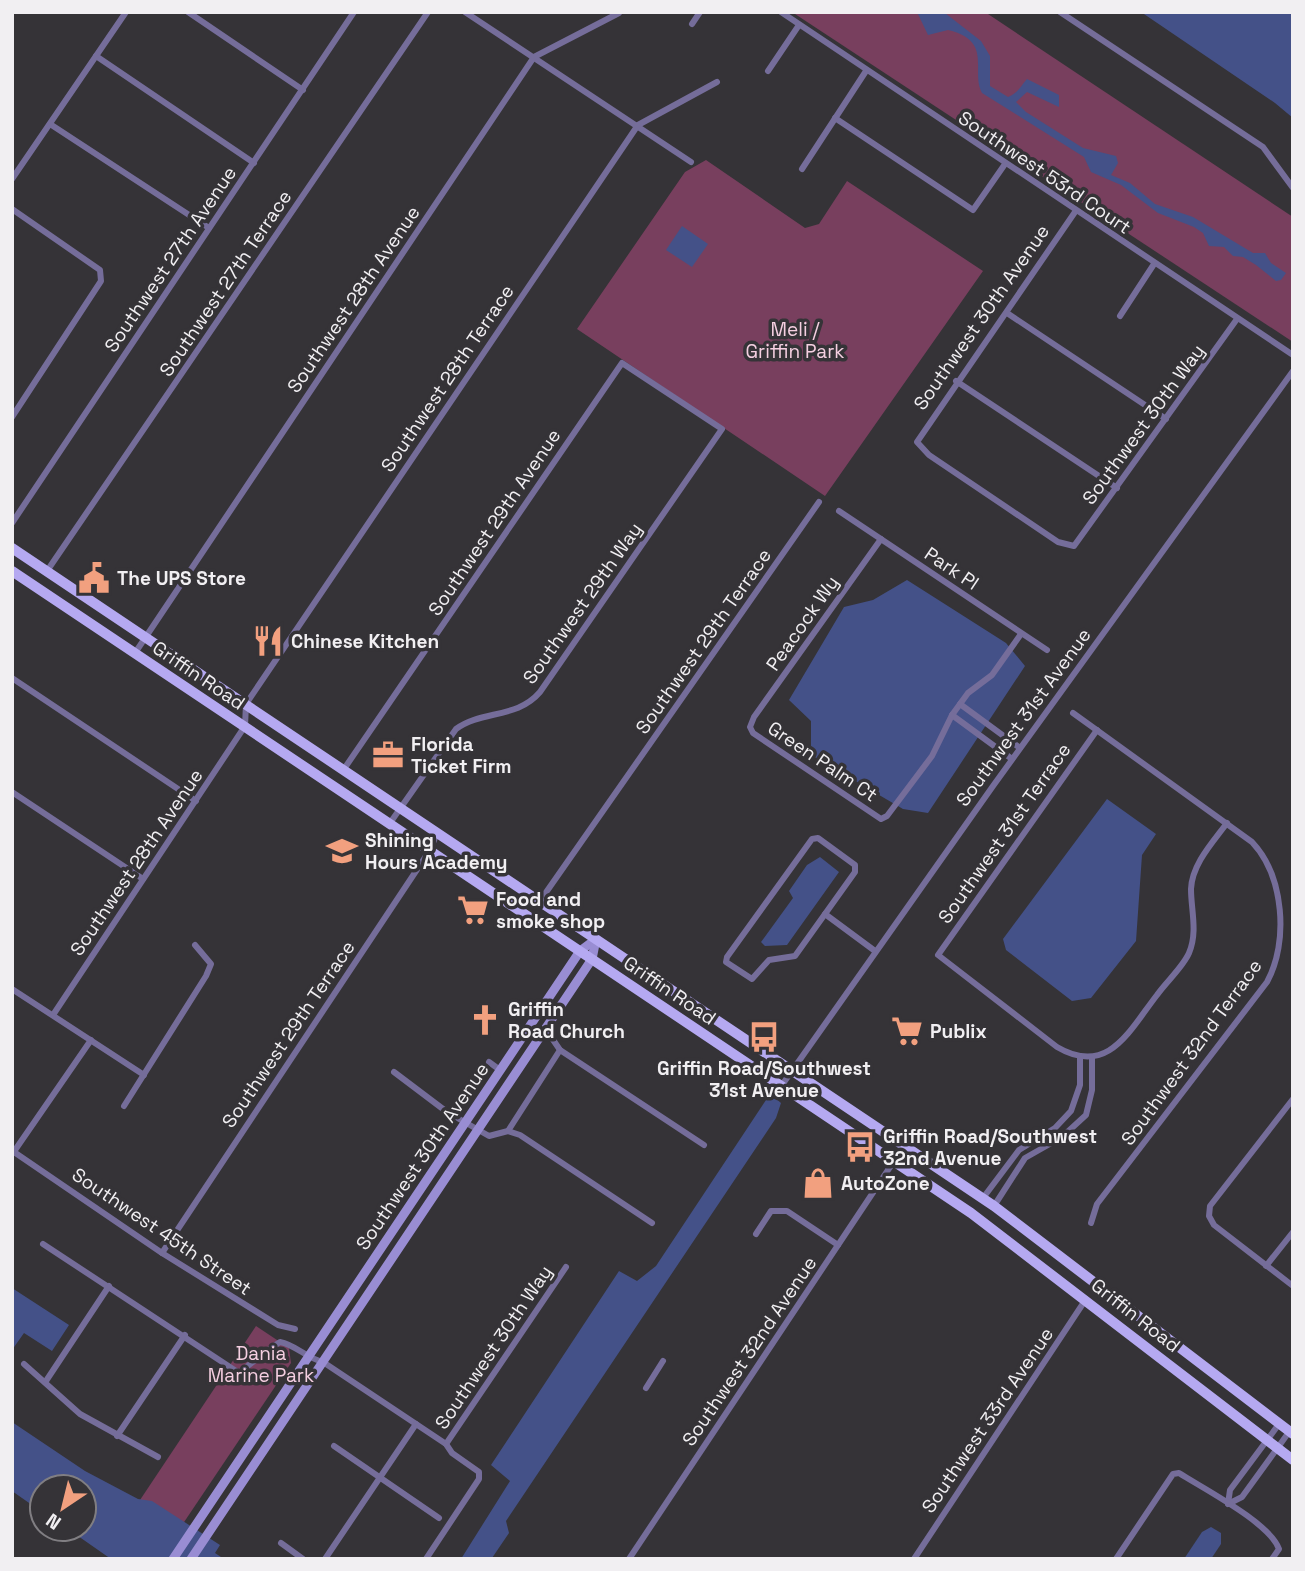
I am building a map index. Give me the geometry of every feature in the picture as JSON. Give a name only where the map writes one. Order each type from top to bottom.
[{"type":"main road","name":"Griffin Road","points":[[12,548],[983,1198],[1291,1433]]},
{"type":"main road","points":[[12,555],[24,556]]},
{"type":"main road","name":"Griffin Road","points":[[12,571],[894,1160],[1053,1273],[1293,1460]]},
{"type":"main road","name":"Southwest 30th Avenue","points":[[173,1559],[580,951],[596,939]]},
{"type":"main road","name":"Southwest 30th Avenue","points":[[191,1559],[592,958],[596,939]]},
{"type":"main road","points":[[894,1160],[914,1159],[943,1171]]},
{"type":"main road","points":[[1053,1273],[1077,1282],[1091,1278]]},
{"type":"main road","points":[[1086,1298],[1103,1297],[1128,1306]]},
{"type":"street","points":[[12,179],[126,12]]},
{"type":"street","points":[[187,12],[303,90]]},
{"type":"street","name":"Southwest 27th Avenue","points":[[12,523],[354,12]]},
{"type":"street","name":"Southwest 27th Terrace","points":[[47,571],[428,12]]},
{"type":"street","points":[[465,12],[691,162]]},
{"type":"street","points":[[692,24],[700,12]]},
{"type":"street","name":"Southwest 53rd Court","points":[[781,12],[1075,212],[1293,355]]},
{"type":"street","points":[[1060,12],[1263,146],[1293,188]]},
{"type":"street","name":"Southwest 28th Avenue","points":[[135,653],[534,57],[618,13]]},
{"type":"street","points":[[768,71],[799,24]]},
{"type":"street","points":[[96,56],[254,163]]},
{"type":"street","points":[[802,169],[866,71]]},
{"type":"street","name":"Southwest 28th Terrace","points":[[246,704],[638,125],[717,82]]},
{"type":"street","points":[[835,118],[973,210],[1005,164]]},
{"type":"street","points":[[50,124],[209,228]]},
{"type":"street","points":[[12,209],[100,270],[101,281],[12,417]]},
{"type":"street","name":"Southwest 30th Avenue","points":[[1074,546],[1058,542],[929,455],[917,442],[956,381],[1007,313],[1075,212]]},
{"type":"street","points":[[1120,316],[1154,264]]},
{"type":"street","points":[[1007,313],[1166,419]]},
{"type":"street","name":"Southwest 30th Way","points":[[1074,546],[1237,319]]},
{"type":"street","name":"Southwest 29th Avenue","points":[[344,769],[622,363],[722,429]]},
{"type":"street","name":"Southwest 31st Avenue","points":[[782,1085],[1012,759],[1293,371]]},
{"type":"street","points":[[956,381],[1116,488]]},
{"type":"street","name":"Southwest 29th Way","points":[[390,823],[456,729],[469,721],[515,711],[533,700],[722,429]]},
{"type":"street","name":"Southwest 29th Terrace","points":[[540,901],[819,502]]},
{"type":"street","name":"Park Pl","points":[[839,511],[1047,650]]},
{"type":"street","name":"Peacock Wy","points":[[751,727],[754,717],[881,539]]},
{"type":"street","points":[[1012,759],[952,715],[960,704],[992,675],[1021,634]]},
{"type":"street","points":[[12,678],[196,801]]},
{"type":"street","points":[[245,726],[246,704]]},
{"type":"street","points":[[960,704],[1020,748]]},
{"type":"street","name":"Southwest 32nd Terrace","points":[[1073,713],[1227,823],[1258,849],[1271,871],[1281,943],[1274,969],[1097,1203],[1091,1223]]},
{"type":"street","name":"Green Palm Ct","points":[[751,727],[753,733],[881,818],[895,810],[932,757],[952,715]]},
{"type":"street","name":"Southwest 28th Avenue","points":[[53,1015],[245,726]]},
{"type":"street","name":"Southwest 31st Terrace","points":[[1080,1056],[1057,1047],[938,955],[1097,730]]},
{"type":"street","points":[[12,792],[143,879]]},
{"type":"street","points":[[983,1198],[1019,1150],[1055,1128],[1071,1111],[1080,1084],[1080,1056],[1092,1057],[1117,1047],[1189,953],[1194,929],[1191,888],[1194,874],[1200,859],[1227,823]]},
{"type":"street","name":"Southwest 29th Terrace","points":[[162,1253],[430,850],[437,832]]},
{"type":"street","points":[[818,838],[855,865],[855,872],[825,914],[795,956],[769,960],[752,979],[726,962],[812,839],[818,838]]},
{"type":"street","points":[[825,914],[876,951]]},
{"type":"street","points":[[124,1106],[206,976],[211,964],[195,944]]},
{"type":"street","points":[[12,989],[144,1075]]},
{"type":"street","points":[[545,1028],[560,1050],[704,1145]]},
{"type":"street","points":[[13,1153],[91,1040]]},
{"type":"street","points":[[394,1072],[447,1112],[467,1121],[489,1136],[508,1130],[560,1050]]},
{"type":"street","points":[[994,1206],[1025,1158],[1069,1133],[1086,1115],[1092,1090],[1092,1057]]},
{"type":"street","points":[[489,1062],[500,1070]]},
{"type":"street","points":[[1293,1099],[1210,1206],[1209,1216],[1214,1225],[1293,1286]]},
{"type":"street","points":[[508,1130],[652,1223]]},
{"type":"street","name":"Southwest 45th Street","points":[[13,1153],[162,1253],[278,1325],[295,1329]]},
{"type":"street","name":"Southwest 32nd Avenue","points":[[629,1559],[894,1160]]},
{"type":"street","points":[[756,1234],[771,1211],[787,1211],[838,1245]]},
{"type":"street","points":[[1266,1266],[1293,1232]]},
{"type":"street","points":[[43,1244],[239,1373],[280,1342],[289,1344],[309,1358],[323,1362],[446,1444],[453,1453],[479,1472],[479,1479],[426,1559]]},
{"type":"street","name":"Southwest 30th Way","points":[[446,1444],[566,1267]]},
{"type":"street","points":[[46,1381],[109,1286]]},
{"type":"street","name":"Southwest 33rd Avenue","points":[[914,1559],[1086,1298]]},
{"type":"street","points":[[117,1436],[185,1335]]},
{"type":"street","points":[[646,1388],[663,1361]]},
{"type":"street","points":[[23,1364],[46,1381],[58,1396],[80,1414],[158,1457]]},
{"type":"street","name":"Southwest 30th Way","points":[[326,1559],[416,1424]]},
{"type":"street","points":[[1228,1504],[1230,1490],[1279,1424]]},
{"type":"street","points":[[1228,1504],[1242,1497],[1291,1433]]},
{"type":"street","points":[[334,1446],[439,1518]]},
{"type":"street","points":[[1116,1559],[1173,1474],[1179,1473],[1228,1504],[1275,1539],[1279,1549],[1272,1559]]},
{"type":"street","points":[[281,1544],[303,1559]]},
{"type":"green space","points":[[792,12],[985,12],[1293,217],[1293,342]]},
{"type":"green space","name":"Meli / Griffin Park","points":[[706,160],[805,228],[819,224],[847,181],[983,271],[825,496],[577,329],[685,172]]},
{"type":"green space","name":"Dania Marine Park","points":[[256,1326],[289,1348],[291,1363],[172,1540],[132,1512]]},
{"type":"water","points":[[917,12],[945,13],[981,41],[990,56],[990,86],[1008,97],[1027,79],[1059,95],[1059,107],[1027,92],[1016,102],[1026,112],[1083,148],[1116,156],[1118,163],[1111,175],[1130,183],[1155,204],[1193,217],[1253,253],[1265,253],[1271,263],[1286,273],[1281,280],[1276,281],[1243,257],[1233,256],[1224,247],[1209,246],[1203,233],[1158,213],[1121,185],[1091,172],[1084,157],[982,93],[978,57],[971,41],[948,30],[928,35]]},
{"type":"water","points":[[1141,12],[1293,12],[1293,118],[1275,103]]},
{"type":"water","points":[[682,226],[708,244],[692,267],[666,250]]},
{"type":"water","points":[[907,580],[1006,643],[1025,666],[928,813],[903,809],[811,755],[811,721],[789,700],[844,607],[873,600]]},
{"type":"water","points":[[1107,799],[1156,834],[1142,855],[1136,941],[1091,998],[1072,1001],[1006,950],[1003,939]]},
{"type":"water","points":[[820,857],[839,872],[787,945],[765,946],[761,942],[793,898],[789,891],[807,865]]},
{"type":"water","points":[[774,1097],[781,1103],[776,1118],[506,1521],[509,1533],[492,1558],[461,1559],[510,1481],[491,1465],[619,1271],[637,1281],[656,1266],[766,1100]]},
{"type":"water","points":[[12,1288],[69,1325],[52,1351],[24,1333],[12,1350]]},
{"type":"water","points":[[12,1422],[89,1473],[28,1473],[28,1502],[12,1491]]},
{"type":"water","points":[[98,1478],[138,1499],[152,1501],[220,1545],[215,1553],[224,1559],[111,1559],[88,1543],[98,1543]]},
{"type":"water","points":[[1211,1527],[1221,1533],[1221,1544],[1211,1559],[1184,1559],[1202,1532]]},
{"type":"place","name":"The UPS Store","points":[[94,578]]},
{"type":"place","name":"Chinese Kitchen","points":[[268,641]]},
{"type":"place","name":"Florida Ticket Firm","points":[[388,755]]},
{"type":"place","name":"Shining Hours Academy","points":[[342,851]]},
{"type":"place","name":"Food and smoke shop","points":[[473,910]]},
{"type":"place","name":"Griffin Road Church","points":[[485,1020]]},
{"type":"place","name":"Publix","points":[[907,1031]]},
{"type":"place","name":"Griffin Road/Southwest 31st Avenue","points":[[764,1037]]},
{"type":"place","name":"Griffin Road/Southwest 32nd Avenue","points":[[860,1147]]},
{"type":"place","name":"AutoZone","points":[[818,1183]]}]
